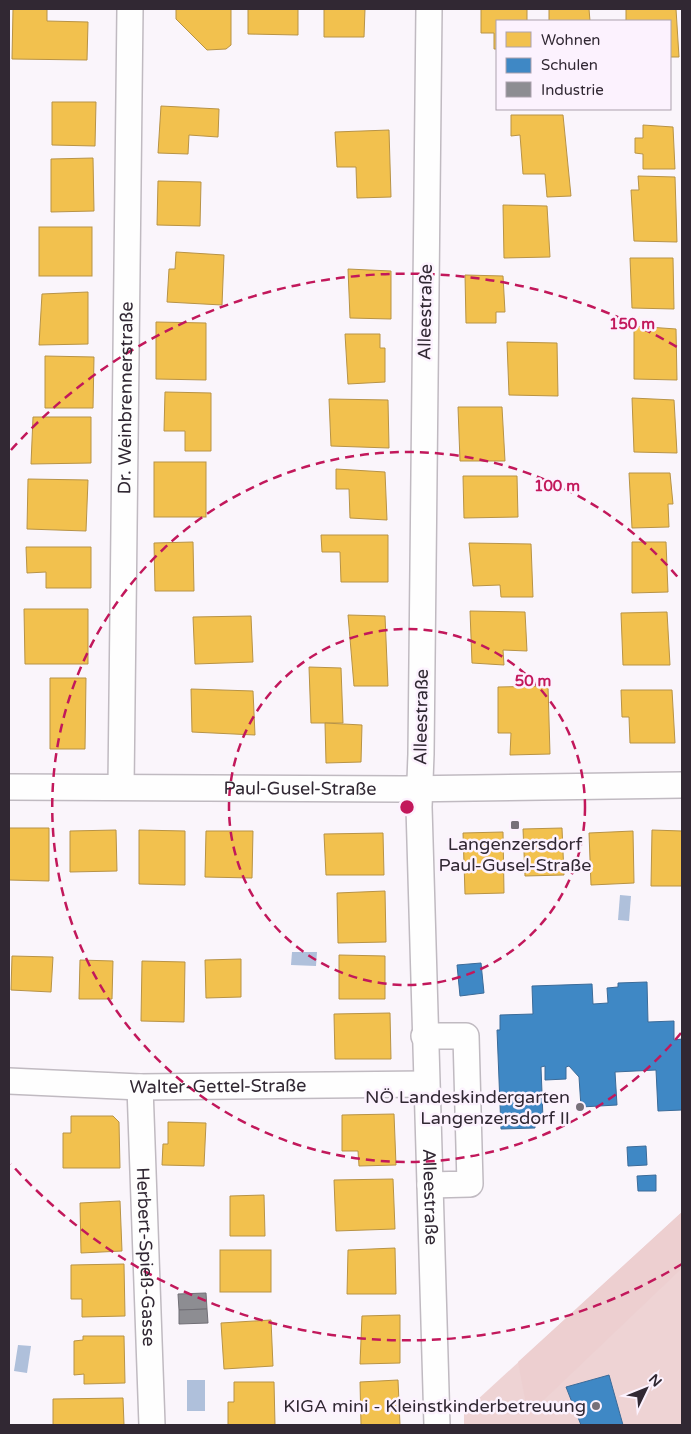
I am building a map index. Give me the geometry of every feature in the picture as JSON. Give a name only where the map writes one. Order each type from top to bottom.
[{"type":"street","name":"Dr. Weinbrennerstraße","points":[[121,787],[130,9]]},
{"type":"street","name":"Alleestraße","points":[[429,9],[421,754],[419,788],[424,1036],[437,1425]]},
{"type":"street","name":"Paul-Gusel-Straße","points":[[9,787],[419,788],[682,785]]},
{"type":"street","points":[[424,1036],[466,1036],[470,1184],[430,1185]]},
{"type":"street","name":"Walter-Gettel-Straße","points":[[9,1081],[140,1087],[426,1084]]},
{"type":"street","name":"Herbert-Spieß-Gasse","points":[[140,1087],[152,1425]]},
{"type":"shaded area","points":[[682,1212],[682,1425],[464,1425],[464,1412]]},
{"type":"shaded area","points":[[682,1212],[682,1268],[528,1415],[518,1362]]},
{"type":"water","points":[[620,895],[631,896],[629,921],[618,920]]},
{"type":"water","points":[[292,952],[317,952],[316,966],[291,965]]},
{"type":"water","points":[[18,1345],[31,1346],[27,1373],[14,1371]]},
{"type":"water","points":[[187,1380],[205,1380],[205,1411],[187,1411]]},
{"type":"building: Wohnen","points":[[13,9],[47,9],[47,21],[88,22],[87,60],[12,59]]},
{"type":"building: Wohnen","points":[[176,9],[231,9],[231,45],[226,49],[207,50],[176,19]]},
{"type":"building: Wohnen","points":[[248,9],[298,9],[298,35],[248,34]]},
{"type":"building: Wohnen","points":[[324,9],[365,9],[364,37],[324,37]]},
{"type":"building: Wohnen","points":[[481,9],[527,9],[527,20],[496,20],[496,49],[494,49],[494,33],[481,33]]},
{"type":"building: Wohnen","points":[[549,9],[589,9],[590,20],[549,20]]},
{"type":"building: Wohnen","points":[[626,9],[676,9],[679,57],[671,57],[671,20],[626,20]]},
{"type":"building: Wohnen","points":[[52,102],[96,102],[95,146],[52,145]]},
{"type":"building: Wohnen","points":[[161,106],[219,109],[218,137],[189,135],[188,154],[158,153]]},
{"type":"building: Wohnen","points":[[511,115],[563,115],[571,196],[547,197],[545,174],[523,174],[520,135],[511,136]]},
{"type":"building: Wohnen","points":[[643,125],[673,127],[675,169],[643,169],[643,154],[635,153],[635,138],[643,138]]},
{"type":"building: Wohnen","points":[[389,130],[391,197],[357,198],[356,167],[337,167],[335,132]]},
{"type":"building: Wohnen","points":[[93,158],[94,211],[51,212],[51,159]]},
{"type":"building: Wohnen","points":[[638,176],[675,177],[677,242],[634,241],[631,190],[639,190]]},
{"type":"building: Wohnen","points":[[158,181],[201,182],[200,226],[157,225]]},
{"type":"building: Wohnen","points":[[503,205],[547,206],[550,257],[504,258]]},
{"type":"building: Wohnen","points":[[39,227],[92,227],[92,276],[39,276]]},
{"type":"building: Wohnen","points":[[176,252],[224,255],[222,305],[167,302],[169,269],[175,269]]},
{"type":"building: Wohnen","points":[[630,258],[673,258],[674,309],[632,308]]},
{"type":"building: Wohnen","points":[[348,269],[391,271],[391,319],[350,318]]},
{"type":"building: Wohnen","points":[[465,275],[503,276],[505,312],[496,312],[496,323],[466,323]]},
{"type":"building: Wohnen","points":[[88,292],[88,344],[39,345],[42,294]]},
{"type":"building: Wohnen","points":[[156,322],[206,323],[206,380],[156,379]]},
{"type":"building: Wohnen","points":[[634,326],[676,329],[677,380],[634,379]]},
{"type":"building: Wohnen","points":[[345,334],[380,334],[380,348],[385,348],[385,382],[348,384]]},
{"type":"building: Wohnen","points":[[507,342],[557,343],[558,396],[509,395]]},
{"type":"building: Wohnen","points":[[45,356],[94,357],[93,408],[45,408]]},
{"type":"building: Wohnen","points":[[165,392],[211,393],[211,451],[185,451],[185,431],[164,431]]},
{"type":"building: Wohnen","points":[[632,398],[674,400],[677,453],[634,452]]},
{"type":"building: Wohnen","points":[[329,399],[388,400],[389,448],[331,446]]},
{"type":"building: Wohnen","points":[[458,407],[502,407],[505,461],[460,461]]},
{"type":"building: Wohnen","points":[[33,417],[91,417],[91,463],[31,464]]},
{"type":"building: Wohnen","points":[[154,462],[206,462],[206,517],[154,517]]},
{"type":"building: Wohnen","points":[[336,469],[385,472],[387,520],[350,518],[349,489],[336,489]]},
{"type":"building: Wohnen","points":[[629,473],[670,473],[673,504],[668,504],[669,527],[632,528]]},
{"type":"building: Wohnen","points":[[463,476],[517,476],[518,517],[464,518]]},
{"type":"building: Wohnen","points":[[28,479],[88,480],[86,531],[27,529]]},
{"type":"building: Wohnen","points":[[321,535],[388,535],[388,582],[341,582],[340,552],[322,552]]},
{"type":"building: Wohnen","points":[[193,542],[194,591],[155,591],[154,543]]},
{"type":"building: Wohnen","points":[[632,542],[666,542],[668,592],[632,593]]},
{"type":"building: Wohnen","points":[[469,543],[531,544],[533,597],[501,597],[500,585],[473,586]]},
{"type":"building: Wohnen","points":[[26,547],[91,547],[91,588],[46,588],[46,572],[27,573]]},
{"type":"building: Wohnen","points":[[24,609],[88,609],[88,664],[25,664]]},
{"type":"building: Wohnen","points":[[470,611],[525,612],[527,651],[503,650],[504,665],[472,663]]},
{"type":"building: Wohnen","points":[[667,612],[670,665],[623,665],[621,613]]},
{"type":"building: Wohnen","points":[[348,615],[385,616],[388,686],[354,686]]},
{"type":"building: Wohnen","points":[[251,616],[253,662],[195,664],[193,617]]},
{"type":"building: Wohnen","points":[[309,667],[341,668],[343,723],[311,723]]},
{"type":"building: Wohnen","points":[[50,678],[86,678],[85,749],[50,749]]},
{"type":"building: Wohnen","points":[[548,686],[550,754],[510,755],[511,733],[498,733],[498,687]]},
{"type":"building: Wohnen","points":[[191,689],[253,691],[255,735],[192,732]]},
{"type":"building: Wohnen","points":[[621,690],[672,690],[675,743],[630,743],[629,717],[622,717]]},
{"type":"building: Wohnen","points":[[325,723],[362,725],[361,762],[326,763]]},
{"type":"building: Wohnen","points":[[9,828],[49,828],[49,881],[9,880]]},
{"type":"building: Wohnen","points":[[562,828],[564,875],[525,876],[523,829]]},
{"type":"building: Wohnen","points":[[116,830],[117,871],[70,872],[70,831]]},
{"type":"building: Wohnen","points":[[139,830],[185,831],[185,885],[139,884]]},
{"type":"building: Wohnen","points":[[652,830],[682,831],[682,886],[651,886]]},
{"type":"building: Wohnen","points":[[206,831],[253,831],[252,878],[205,877]]},
{"type":"building: Wohnen","points":[[633,831],[634,883],[591,885],[589,833]]},
{"type":"building: Wohnen","points":[[503,832],[504,893],[465,894],[463,833]]},
{"type":"building: Wohnen","points":[[383,833],[384,875],[326,875],[324,834]]},
{"type":"building: Wohnen","points":[[385,891],[386,942],[338,943],[337,893]]},
{"type":"building: Wohnen","points":[[339,955],[385,956],[385,999],[339,999]]},
{"type":"building: Wohnen","points":[[12,956],[53,957],[51,992],[11,990]]},
{"type":"building: Wohnen","points":[[241,959],[241,997],[206,998],[205,960]]},
{"type":"building: Wohnen","points":[[80,960],[113,961],[112,999],[79,999]]},
{"type":"building: Wohnen","points":[[142,961],[185,962],[184,1022],[141,1021]]},
{"type":"building: Wohnen","points":[[390,1013],[391,1059],[335,1059],[334,1014]]},
{"type":"building: Wohnen","points":[[394,1114],[396,1165],[359,1166],[358,1151],[342,1151],[342,1115]]},
{"type":"building: Wohnen","points":[[71,1116],[113,1116],[119,1122],[120,1168],[63,1168],[63,1133],[71,1133]]},
{"type":"building: Wohnen","points":[[168,1122],[206,1123],[204,1166],[162,1165],[163,1144],[168,1144]]},
{"type":"building: Wohnen","points":[[393,1179],[395,1229],[336,1231],[334,1180]]},
{"type":"building: Wohnen","points":[[264,1195],[265,1236],[230,1236],[230,1196]]},
{"type":"building: Wohnen","points":[[120,1201],[122,1251],[81,1253],[80,1203]]},
{"type":"building: Wohnen","points":[[395,1248],[396,1294],[347,1294],[348,1250]]},
{"type":"building: Wohnen","points":[[220,1250],[271,1250],[271,1292],[220,1292]]},
{"type":"building: Wohnen","points":[[124,1264],[125,1316],[82,1317],[82,1299],[71,1299],[71,1265]]},
{"type":"building: Wohnen","points":[[400,1315],[400,1363],[360,1364],[362,1316]]},
{"type":"building: Wohnen","points":[[271,1320],[273,1366],[224,1369],[221,1323]]},
{"type":"building: Wohnen","points":[[83,1336],[124,1336],[125,1383],[84,1384],[84,1374],[74,1375],[74,1341],[83,1340]]},
{"type":"building: Wohnen","points":[[398,1380],[400,1425],[361,1425],[360,1382]]},
{"type":"building: Wohnen","points":[[234,1382],[274,1382],[275,1425],[228,1425],[228,1402],[234,1402]]},
{"type":"building: Wohnen","points":[[123,1398],[124,1425],[53,1425],[53,1399]]},
{"type":"building: Schulen","points":[[481,963],[484,993],[460,996],[457,965]]},
{"type":"building: Schulen","points":[[647,982],[648,1022],[674,1021],[674,1040],[682,1039],[682,1110],[658,1111],[656,1070],[615,1072],[617,1105],[581,1107],[579,1077],[569,1066],[566,1067],[566,1079],[545,1080],[545,1066],[541,1067],[543,1119],[535,1119],[535,1128],[501,1129],[497,1030],[500,1030],[500,1015],[533,1014],[532,986],[592,984],[593,1004],[608,1003],[607,988],[618,987],[618,983]]},
{"type":"building: Schulen","points":[[646,1146],[647,1165],[628,1166],[627,1147]]},
{"type":"building: Schulen","points":[[656,1175],[656,1191],[638,1191],[637,1176]]},
{"type":"building: Schulen","name":"KIGA mini - Kleinstkinderbetreuung","points":[[609,1375],[623,1425],[581,1425],[566,1387]]},
{"type":"building: Industrie","points":[[206,1293],[207,1309],[179,1310],[178,1294]]},
{"type":"building: Industrie","points":[[207,1309],[208,1323],[179,1324],[179,1310]]},
{"type":"place","name":"Langenzersdorf Paul-Gusel-Straße","points":[[515,825]]},
{"type":"place","name":"NÖ Landeskindergarten Langenzersdorf II","points":[[580,1107]]},
{"type":"place","name":"KIGA mini - Kleinstkinderbetreuung","points":[[596,1406]]}]
